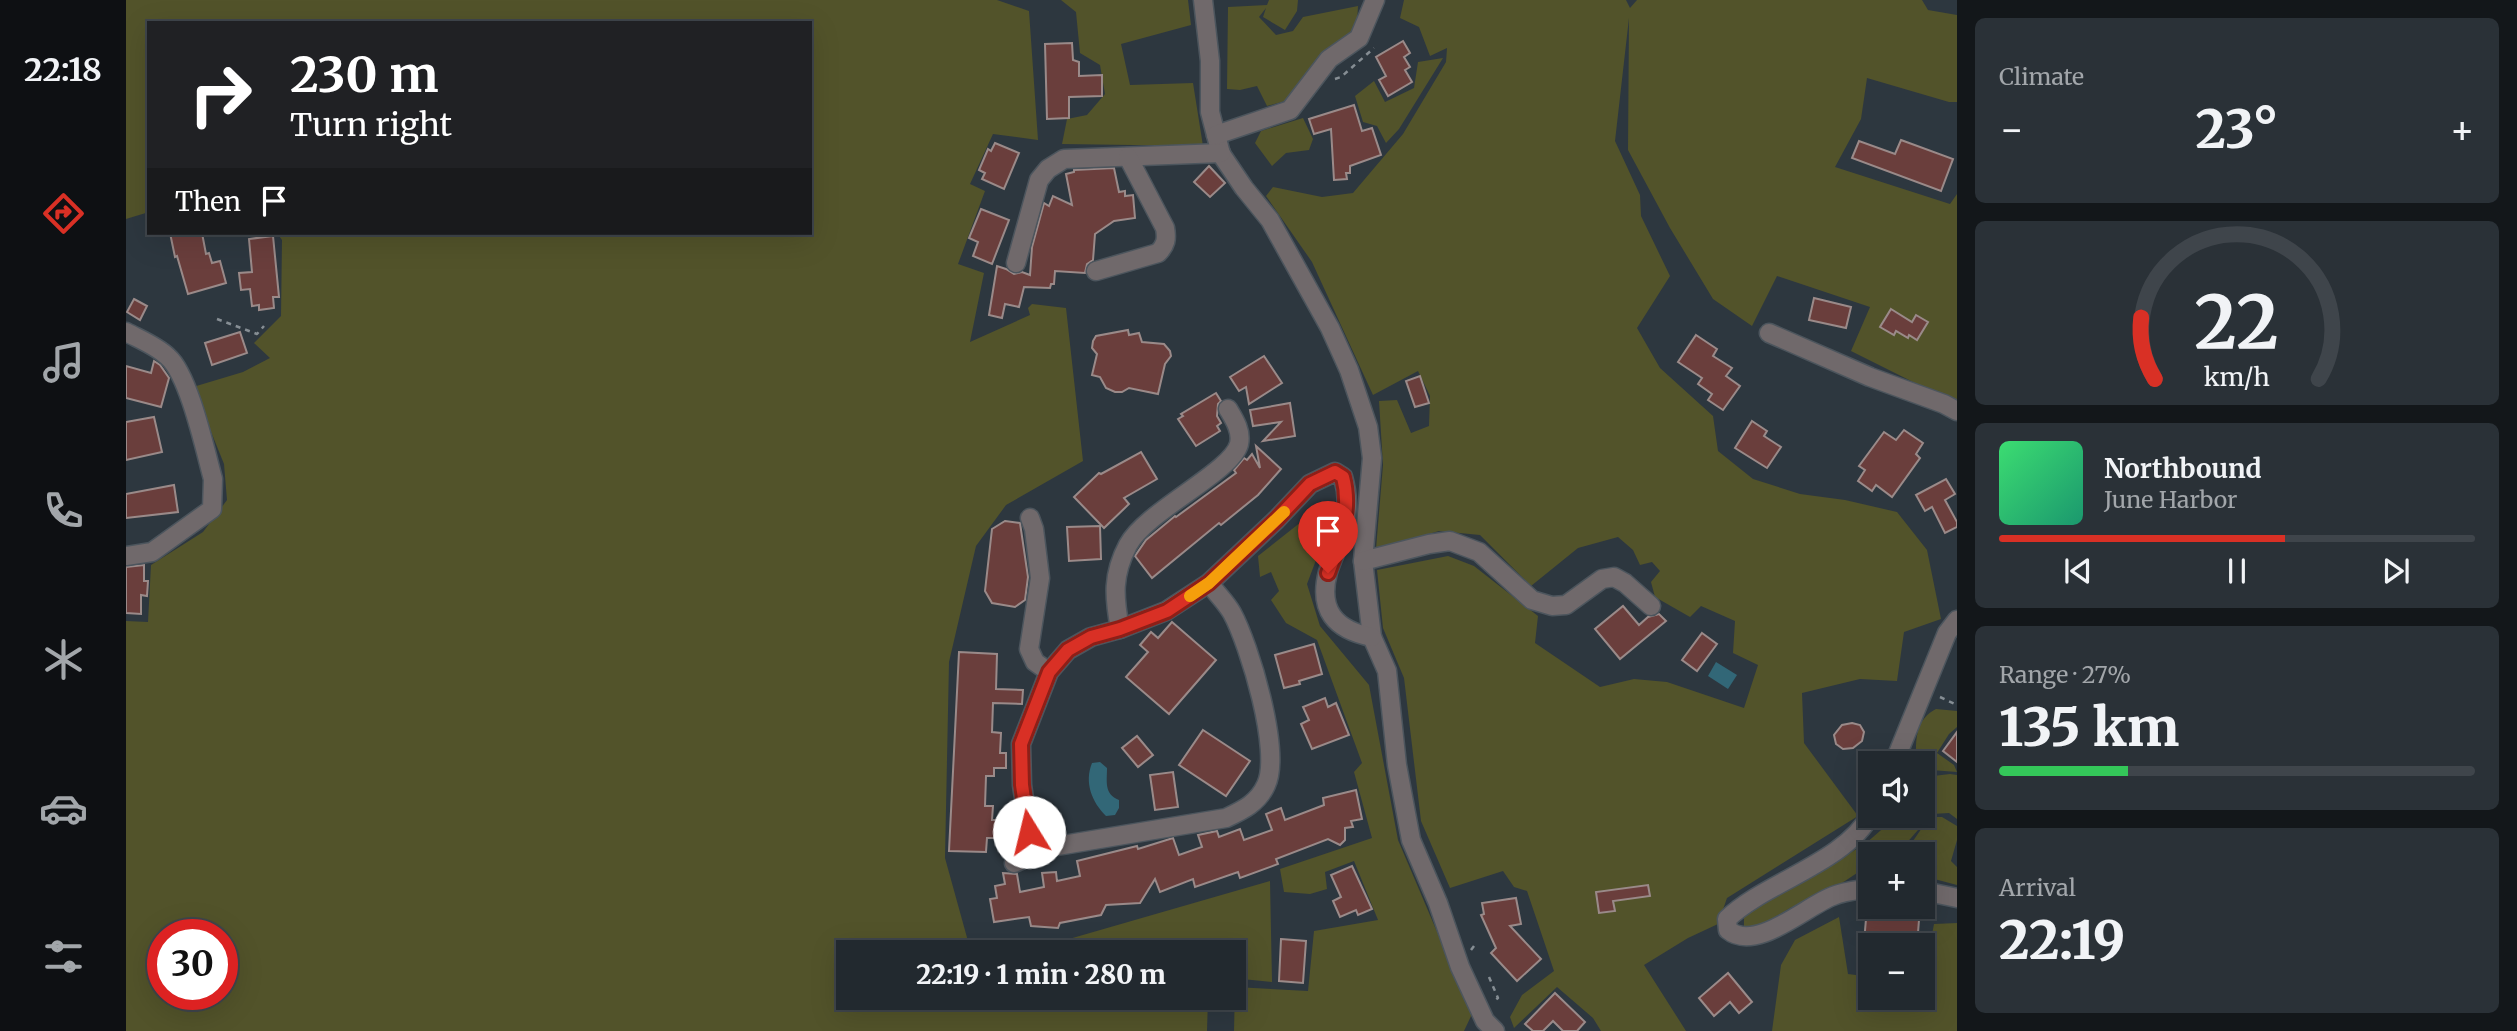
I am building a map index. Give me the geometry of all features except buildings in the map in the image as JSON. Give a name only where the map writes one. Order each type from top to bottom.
[{"type":"street","points":[[1203,0],[1210,61],[1210,112],[1221,153],[1270,220],[1330,328],[1349,370],[1368,427],[1372,458],[1363,561],[1372,637],[1387,671],[1397,765],[1411,840],[1438,903],[1460,967],[1485,1021],[1495,1031]]},
{"type":"street","points":[[1216,135],[1290,110],[1329,59],[1359,38],[1375,0]]},
{"type":"street","points":[[1016,263],[1039,180],[1048,169],[1064,159],[1221,153]]},
{"type":"street","points":[[1096,271],[1158,253],[1167,238],[1165,228],[1128,157]]},
{"type":"street","points":[[126,332],[168,355],[177,367],[213,479],[214,495],[212,509],[152,552],[126,556]]},
{"type":"street","points":[[1769,333],[1957,411]]},
{"type":"street","points":[[1120,629],[1114,596],[1118,570],[1129,543],[1146,523],[1229,460],[1239,444],[1237,424],[1228,409]]},
{"type":"street","points":[[1029,832],[1022,785],[1021,744],[1049,672],[1068,650],[1091,637],[1167,611],[1209,583],[1310,484],[1335,472],[1343,477],[1347,505],[1343,531],[1328,573],[1325,599],[1332,618],[1354,634],[1372,637]]},
{"type":"street","points":[[1030,518],[1034,529],[1040,578],[1030,649],[1035,662],[1049,672]]},
{"type":"street","points":[[1363,561],[1451,541],[1479,552],[1532,600],[1552,606],[1566,605],[1602,579],[1614,578],[1625,583],[1651,606]]},
{"type":"street","points":[[1014,863],[1051,847],[1226,818],[1252,806],[1268,783],[1266,715],[1248,652],[1232,613],[1209,583]]},
{"type":"street","points":[[1899,751],[1947,633],[1957,620]]},
{"type":"street","points":[[1858,891],[1833,896],[1769,931],[1735,936],[1728,930],[1727,919],[1737,910],[1798,875],[1862,828]]},
{"type":"street","points":[[1935,893],[1957,898]]},
{"type":"path","points":[[217,319],[257,334],[264,326]]},
{"type":"path","points":[[1924,690],[1957,705]]},
{"type":"green space","points":[[126,0],[997,0],[1029,11],[1038,140],[993,134],[970,184],[985,191],[958,264],[984,273],[970,342],[1030,315],[1028,308],[1032,304],[1066,308],[1083,461],[1006,505],[976,546],[949,662],[945,858],[968,940],[836,940],[836,1010],[1208,1010],[1207,1031],[126,1031],[126,621],[148,622],[151,565],[203,532],[227,500],[224,464],[193,387],[243,372],[270,358],[254,343],[281,316],[282,240],[278,235],[812,235],[812,21],[147,21],[147,213],[126,219]]},
{"type":"green space","points":[[1061,0],[1188,0],[1191,25],[1121,44],[1130,85],[1193,83],[1203,146],[1062,144],[1067,119],[1087,115],[1105,94],[1100,65],[1080,53],[1076,12]]},
{"type":"green space","points":[[1269,0],[1298,0],[1297,11],[1285,30],[1263,17],[1266,8],[1259,17],[1276,35],[1293,31],[1303,17],[1358,6],[1357,23],[1347,39],[1324,54],[1285,101],[1267,106],[1257,86],[1240,90],[1227,89],[1228,7],[1267,5]]},
{"type":"green space","points":[[1404,0],[1626,0],[1630,8],[1637,0],[1922,0],[1928,10],[1957,15],[1957,102],[1867,78],[1861,119],[1835,167],[1950,204],[1957,194],[1957,404],[1851,351],[1870,307],[1777,276],[1752,326],[1713,299],[1670,228],[1628,150],[1629,18],[1615,141],[1640,195],[1641,216],[1670,276],[1637,328],[1660,368],[1713,416],[1718,451],[1753,479],[1800,494],[1845,500],[1897,512],[1927,550],[1941,619],[1904,632],[1897,681],[1860,679],[1802,693],[1804,743],[1858,816],[1727,898],[1718,924],[1688,938],[1644,965],[1686,1031],[1601,1031],[1593,1018],[1557,987],[1514,1028],[1510,1017],[1522,995],[1554,971],[1527,891],[1514,887],[1503,871],[1450,888],[1421,821],[1404,678],[1383,628],[1377,570],[1448,556],[1474,566],[1538,616],[1535,643],[1600,687],[1634,679],[1667,682],[1744,708],[1758,665],[1733,653],[1735,621],[1701,606],[1690,617],[1655,597],[1651,582],[1660,571],[1652,562],[1640,565],[1633,550],[1618,537],[1578,548],[1531,586],[1480,535],[1439,531],[1376,549],[1383,465],[1379,401],[1397,400],[1411,433],[1429,426],[1430,396],[1418,371],[1373,395],[1312,262],[1266,196],[1273,187],[1322,197],[1353,193],[1403,134],[1446,62],[1447,48],[1430,56],[1419,27],[1400,18]]},
{"type":"green space","points":[[1443,58],[1399,129],[1386,143],[1377,126],[1363,122],[1355,96],[1374,81],[1385,102],[1414,88],[1418,62]]},
{"type":"green space","points":[[1303,118],[1313,139],[1309,150],[1286,153],[1272,166],[1255,143],[1261,131]]},
{"type":"green space","points":[[1325,503],[1333,515],[1307,584],[1320,626],[1369,685],[1398,840],[1472,1014],[1464,1031],[1234,1031],[1234,1010],[1246,1010],[1246,988],[1308,991],[1314,931],[1378,920],[1354,861],[1325,872],[1327,889],[1310,894],[1284,892],[1280,869],[1372,838],[1354,772],[1362,763],[1317,640],[1286,623],[1271,600],[1279,591],[1271,572],[1260,577],[1258,556]]},
{"type":"green space","points":[[1936,709],[1957,711],[1957,727],[1937,753],[1954,765],[1957,772],[1935,770],[1935,751],[1916,751],[1920,726]]},
{"type":"green space","points":[[1957,775],[1957,819],[1949,813],[1935,814],[1935,776]]},
{"type":"green space","points":[[1935,817],[1942,817],[1957,826],[1957,840],[1951,861],[1957,867],[1957,885],[1935,879],[1935,842],[1912,842],[1922,828],[1935,828]]},
{"type":"green space","points":[[1883,828],[1920,828],[1908,842],[1867,842]]},
{"type":"green space","points":[[1858,848],[1858,873],[1839,885],[1790,908],[1760,926],[1744,926],[1744,916]]},
{"type":"green space","points":[[1270,881],[1272,982],[1246,979],[1246,940],[1066,940]]},
{"type":"green space","points":[[1839,917],[1848,974],[1858,975],[1858,1010],[1935,1010],[1934,924],[1957,923],[1957,1031],[1772,1031],[1781,965],[1795,940]]},
{"type":"water","points":[[1716,662],[1737,675],[1728,689],[1708,676]]},
{"type":"water","points":[[1100,762],[1107,768],[1109,791],[1119,800],[1115,815],[1106,816],[1097,805],[1089,785],[1092,763]]},
{"type":"slow traffic","points":[[1190,596],[1209,583],[1284,512]]},
{"type":"route","points":[[1029,832],[1022,785],[1021,744],[1049,672],[1068,650],[1091,637],[1167,611],[1209,583],[1310,484],[1335,472],[1343,477],[1347,505],[1343,531],[1328,573]]}]
